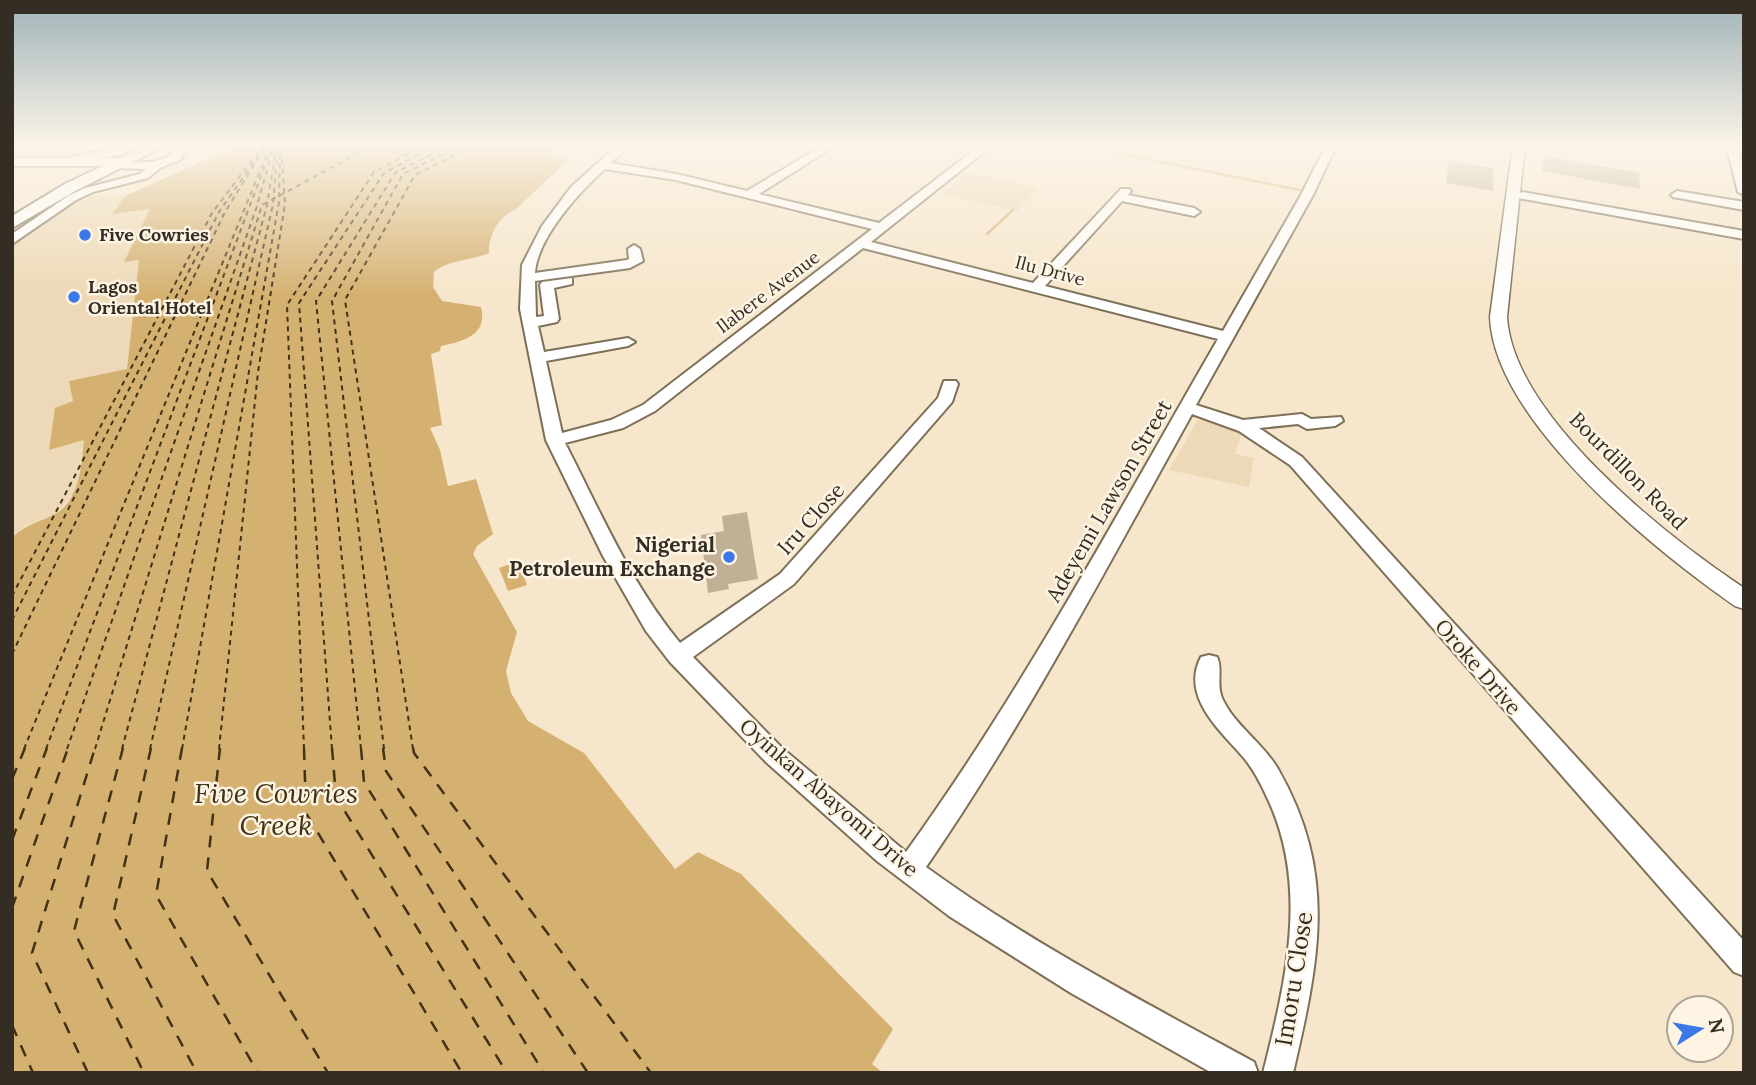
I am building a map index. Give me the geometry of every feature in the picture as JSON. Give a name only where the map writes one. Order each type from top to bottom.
[{"type":"highway","points":[[12,209],[38,195]]},
{"type":"highway","points":[[12,223],[57,195]]},
{"type":"main road","name":"Bourdillon Road","points":[[1513,195],[1498,315],[1503,346],[1517,376],[1563,442],[1609,489],[1677,551],[1744,600]]},
{"type":"main road","name":"Bourdillon Road","points":[[1522,196],[1511,318],[1516,342],[1535,385],[1569,432],[1614,480],[1681,541],[1744,588]]},
{"type":"street","points":[[12,240],[80,195]]},
{"type":"street","name":"Oyinkan Abayomi Drive","points":[[571,195],[548,226],[533,253],[528,278],[529,323],[555,440],[613,556],[653,625],[678,656],[774,755],[909,870],[959,907],[1081,984],[1242,1073]]},
{"type":"street","points":[[749,195],[883,228]]},
{"type":"street","name":"Ilabere Avenue","points":[[555,440],[617,424],[649,408],[925,195]]},
{"type":"street","points":[[1037,287],[1121,195]]},
{"type":"street","points":[[1125,195],[1194,212]]},
{"type":"street","name":"Adeyemi Lawson Street","points":[[909,870],[994,745],[1307,195]]},
{"type":"street","points":[[1678,195],[1744,206]]},
{"type":"street","points":[[1522,196],[1744,235]]},
{"type":"street","name":"Ilu Drive","points":[[864,244],[1227,337]]},
{"type":"street","points":[[528,278],[631,264],[636,261],[634,249]]},
{"type":"street","points":[[529,323],[552,319],[548,284],[576,279]]},
{"type":"street","points":[[538,358],[628,342]]},
{"type":"street","name":"Iru Close","points":[[678,656],[787,579],[946,399],[950,384]]},
{"type":"street","name":"Oroke Drive","points":[[1188,408],[1244,425],[1278,445],[1311,476],[1744,962]]},
{"type":"street","points":[[1244,425],[1302,419],[1307,424],[1335,421]]},
{"type":"street","name":"Imoru Close","points":[[1209,663],[1204,677],[1207,695],[1227,725],[1254,753],[1278,793],[1303,854],[1307,894],[1306,929],[1291,1019],[1278,1073]]},
{"type":"shaded area","points":[[945,195],[1033,195],[1017,211]]},
{"type":"shaded area","name":"Lagos Oriental Hotel","points":[[82,196],[125,196],[112,213],[150,209],[125,261],[139,260],[127,369],[73,401],[49,449],[84,440],[76,491],[57,513],[24,526],[12,538],[12,246]]},
{"type":"shaded area","points":[[1212,418],[1244,427],[1235,454],[1254,458],[1249,487],[1169,470],[1197,421]]},
{"type":"water","name":"Five Cowries Creek","points":[[531,195],[499,222],[492,234],[489,253],[440,268],[434,272],[433,287],[442,301],[481,307],[481,324],[472,335],[441,346],[440,351],[431,354],[442,425],[430,428],[440,450],[448,486],[476,479],[493,534],[477,546],[473,554],[517,632],[506,671],[511,693],[528,721],[584,753],[675,869],[698,852],[741,874],[893,1029],[872,1064],[883,1073],[12,1073],[12,538],[28,526],[63,508],[78,482],[84,440],[49,450],[55,408],[73,401],[69,381],[127,369],[139,260],[124,262],[150,209],[112,214],[125,196]]},
{"type":"water","points":[[518,561],[527,585],[508,591],[499,568]]},
{"type":"building","name":"Nigerial Petroleum Exchange","points":[[747,512],[758,579],[728,584],[729,589],[708,593],[701,535],[724,531],[722,516]]},
{"type":"waterway","points":[[987,234],[1013,210]]},
{"type":"ferry route","points":[[12,596],[212,213],[226,195]]},
{"type":"ferry route","points":[[12,620],[219,212],[231,195]]},
{"type":"ferry route","points":[[12,654],[236,195]]},
{"type":"ferry route","points":[[24,749],[250,195]]},
{"type":"ferry route","points":[[46,749],[254,195]]},
{"type":"ferry route","points":[[67,749],[260,195]]},
{"type":"ferry route","points":[[267,202],[269,195]]},
{"type":"ferry route","points":[[273,199],[274,195]]},
{"type":"ferry route","points":[[219,749],[258,372],[284,195]]},
{"type":"ferry route","points":[[304,749],[287,305],[359,195]]},
{"type":"ferry route","points":[[332,749],[299,303],[370,195]]},
{"type":"ferry route","points":[[361,749],[316,301],[382,195]]},
{"type":"ferry route","points":[[384,749],[332,301],[391,195]]},
{"type":"ferry route","points":[[404,195],[345,300],[413,749]]},
{"type":"ferry route","points":[[182,749],[279,196]]},
{"type":"ferry route","points":[[273,199],[279,196]]},
{"type":"ferry route","points":[[150,749],[273,199]]},
{"type":"ferry route","points":[[267,202],[273,199]]},
{"type":"ferry route","points":[[95,749],[262,205],[267,202]]},
{"type":"ferry route","points":[[122,749],[267,202]]},
{"type":"ferry route","points":[[12,779],[25,748]]},
{"type":"ferry route","points":[[12,840],[47,748]]},
{"type":"ferry route","points":[[12,908],[68,748]]},
{"type":"ferry route","points":[[88,1073],[32,953],[95,748]]},
{"type":"ferry route","points":[[123,748],[74,931],[144,1073]]},
{"type":"ferry route","points":[[151,748],[113,915],[197,1073]]},
{"type":"ferry route","points":[[182,748],[156,895],[258,1073]]},
{"type":"ferry route","points":[[220,748],[207,871],[328,1073]]},
{"type":"ferry route","points":[[304,748],[306,813],[462,1073]]},
{"type":"ferry route","points":[[332,748],[336,797],[507,1073]]},
{"type":"ferry route","points":[[361,748],[364,782],[544,1073]]},
{"type":"ferry route","points":[[383,748],[386,771],[588,1073]]},
{"type":"ferry route","points":[[413,748],[414,753],[651,1073]]},
{"type":"ferry route","points":[[12,1025],[33,1073]]},
{"type":"place","name":"Five Cowries","points":[[85,235]]},
{"type":"place","name":"Lagos Oriental Hotel","points":[[74,297]]},
{"type":"place","name":"Nigerial Petroleum Exchange","points":[[729,557]]}]
